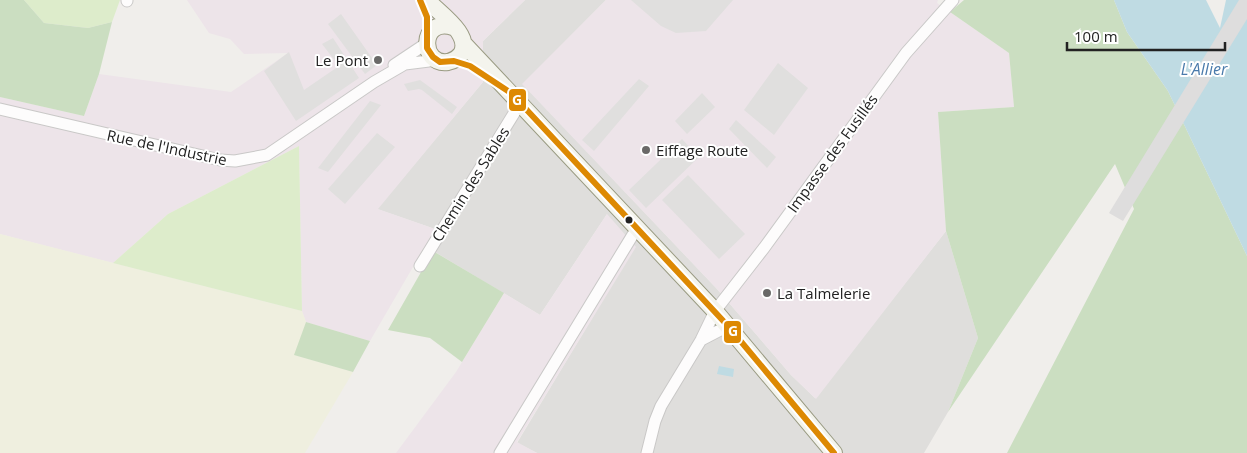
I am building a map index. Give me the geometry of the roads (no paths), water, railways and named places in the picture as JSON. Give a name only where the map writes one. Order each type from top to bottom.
[{"type":"main road","points":[[420,0],[427,17],[430,53],[437,60],[444,62],[454,60],[461,54],[464,44],[462,34],[427,0]]},
{"type":"main road","points":[[428,39],[432,31],[442,25],[454,26]]},
{"type":"main road","points":[[464,44],[715,311],[834,453]]},
{"type":"main road","points":[[454,60],[470,66],[516,98]]},
{"type":"street","name":"Impasse des Fusillés","points":[[647,453],[661,406],[701,340],[715,311],[764,248],[906,53],[953,0]]},
{"type":"street","name":"Rue de l'Industrie","points":[[374,82],[428,39]]},
{"type":"street","name":"Rue de l'Industrie","points":[[0,109],[235,162],[267,155],[374,82],[405,64],[437,60]]},
{"type":"street","name":"Chemin des Sables","points":[[420,266],[516,98]]},
{"type":"street","points":[[500,453],[637,228]]},
{"type":"street","points":[[701,340],[728,326]]},
{"type":"water","name":"L'Allier","points":[[1114,0],[1206,0],[1220,28],[1226,0],[1247,0],[1247,256],[1168,91],[1127,32]]},
{"type":"water","points":[[719,366],[734,369],[733,377],[717,374]]},
{"type":"place","name":"Le Pont","points":[[378,60]]},
{"type":"place","name":"Eiffage Route","points":[[646,150]]},
{"type":"place","name":"La Talmelerie","points":[[767,293]]}]
